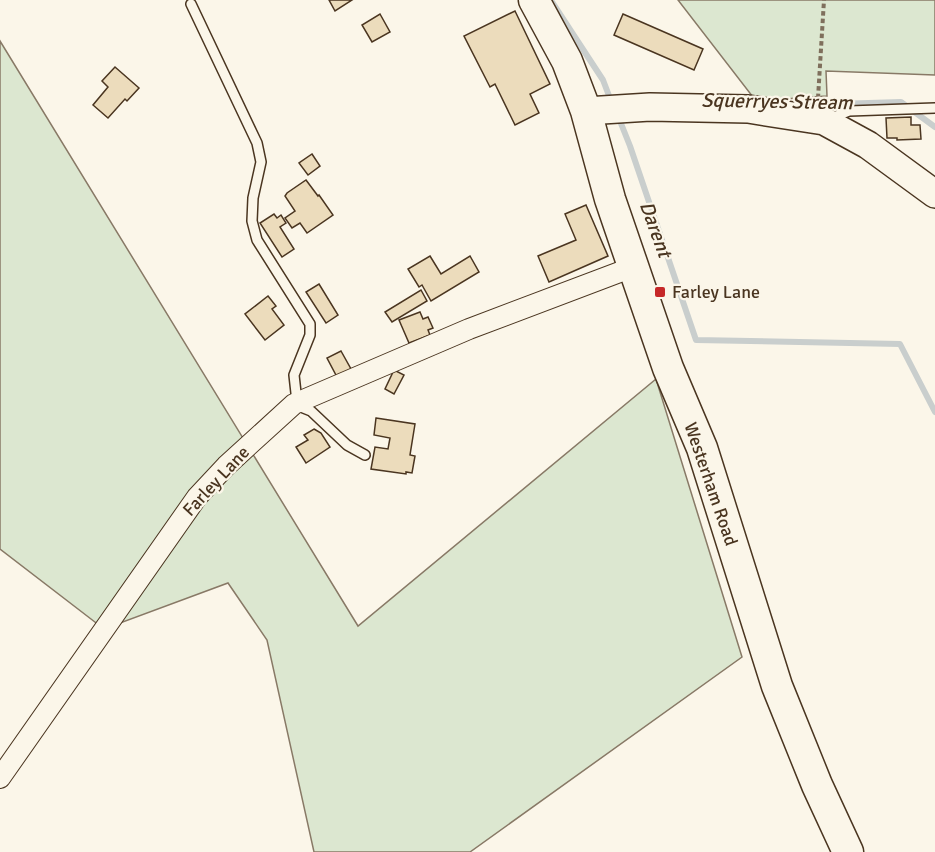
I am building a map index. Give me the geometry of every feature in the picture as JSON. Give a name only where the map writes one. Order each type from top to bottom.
[{"type":"main road","name":"Westerham Road","points":[[534,0],[593,111],[610,199],[668,368],[702,448],[777,686],[816,785],[848,852]]},
{"type":"street","points":[[593,111],[650,107],[748,109],[821,120],[868,145],[935,194]]},
{"type":"street","name":"Farley Lane","points":[[0,778],[196,497],[226,466],[295,403],[469,329],[633,267]]},
{"type":"lane","points":[[190,4],[257,142],[261,162],[253,198],[252,221],[257,240],[310,324],[310,335],[294,375],[295,403],[311,411],[347,445],[365,455]]},
{"type":"lane","points":[[821,120],[849,111],[935,108]]},
{"type":"path","points":[[821,120],[824,0]]},
{"type":"green space","points":[[678,0],[935,0],[935,75],[826,71],[827,96],[756,101]]},
{"type":"green space","points":[[0,41],[358,626],[656,379],[742,657],[470,852],[314,852],[267,640],[228,583],[104,629],[0,549]]},
{"type":"building","points":[[329,0],[352,0],[335,11]]},
{"type":"building","points":[[515,11],[550,84],[530,94],[539,113],[515,125],[495,84],[490,87],[464,36]]},
{"type":"building","points":[[380,14],[390,32],[372,42],[362,25]]},
{"type":"building","points":[[623,14],[703,49],[694,70],[614,35]]},
{"type":"building","points":[[115,67],[139,88],[127,101],[125,99],[108,118],[93,105],[108,87],[102,81]]},
{"type":"building","points":[[911,117],[911,125],[920,125],[921,139],[887,138],[886,118]]},
{"type":"building","points":[[312,154],[320,166],[308,175],[299,163]]},
{"type":"building","points":[[306,180],[333,215],[307,233],[300,223],[292,228],[285,218],[295,211],[285,196]]},
{"type":"building","points":[[586,205],[608,256],[549,282],[538,256],[576,240],[565,214]]},
{"type":"building","points":[[274,214],[277,218],[281,215],[286,223],[280,227],[294,249],[282,257],[260,223]]},
{"type":"building","points":[[430,256],[441,274],[470,256],[479,272],[431,301],[422,285],[419,287],[408,269]]},
{"type":"building","points":[[319,284],[338,315],[326,323],[306,292]]},
{"type":"building","points":[[421,290],[427,301],[392,322],[385,312]]},
{"type":"building","points":[[268,296],[276,306],[272,309],[284,325],[265,340],[245,314]]},
{"type":"building","points":[[420,312],[423,319],[428,317],[433,328],[428,330],[430,335],[409,343],[399,320]]},
{"type":"building","points":[[341,351],[351,369],[337,377],[327,358]]},
{"type":"building","points":[[394,370],[404,375],[394,394],[385,389]]},
{"type":"building","points":[[376,418],[415,424],[410,455],[415,456],[412,473],[371,469],[375,447],[388,449],[390,438],[374,435]]},
{"type":"building","points":[[314,429],[321,433],[330,447],[306,463],[296,447],[308,440],[304,435]]},
{"type":"waterway","name":"Darent","points":[[552,2],[603,80],[611,101]]},
{"type":"waterway","name":"Squerryes Stream","points":[[803,105],[901,102],[935,127]]},
{"type":"waterway","name":"Darent","points":[[618,116],[696,340],[900,344],[935,412]]},
{"type":"place","name":"Farley Lane","points":[[660,292]]}]
